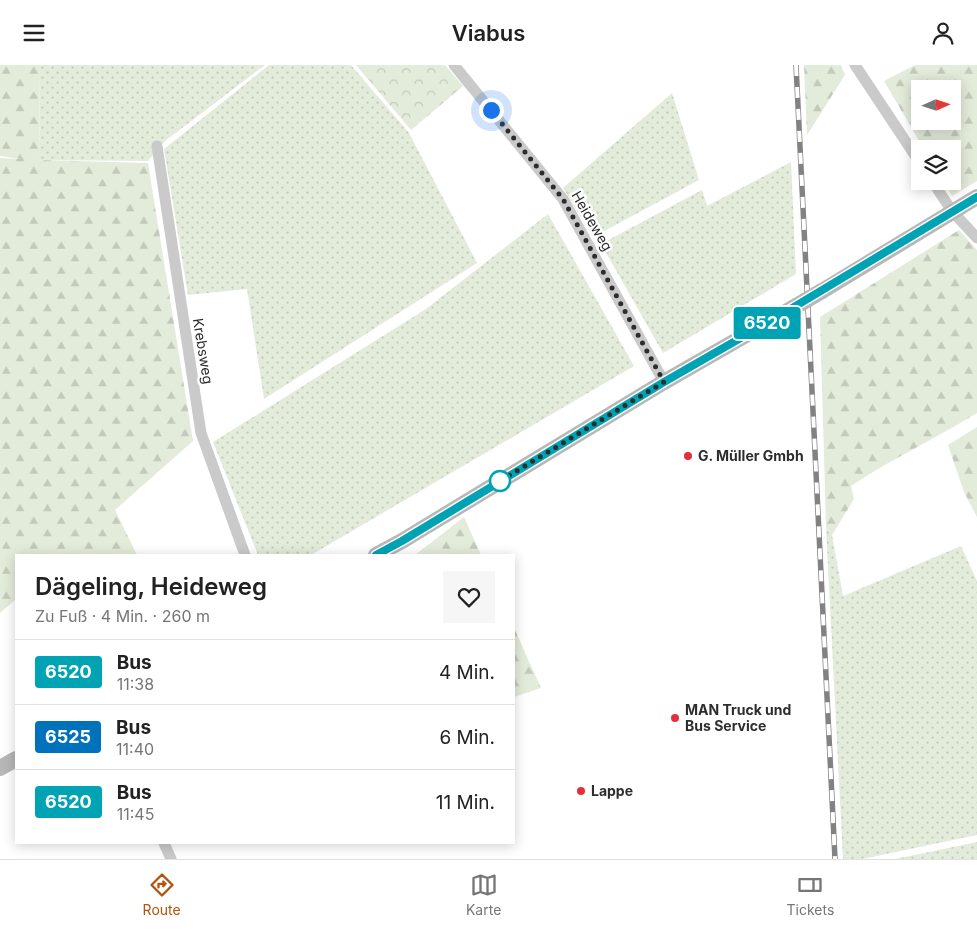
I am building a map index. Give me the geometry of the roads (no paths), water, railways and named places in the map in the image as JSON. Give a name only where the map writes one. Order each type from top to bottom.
[{"type":"main road","points":[[378,554],[977,197]]},
{"type":"main road","points":[[0,768],[15,760]]},
{"type":"street","name":"Heideweg","points":[[454,65],[563,199],[664,382]]},
{"type":"street","points":[[855,65],[911,149]]},
{"type":"street","name":"Krebsweg","points":[[157,146],[201,433],[245,554]]},
{"type":"street","points":[[938,190],[952,211],[977,238]]},
{"type":"street","points":[[164,844],[171,859]]},
{"type":"railway","points":[[796,65],[835,859]]},
{"type":"place","name":"G. Müller Gmbh","points":[[688,456]]},
{"type":"place","name":"MAN Truck und Bus Service","points":[[675,718]]},
{"type":"place","name":"Lappe","points":[[581,791]]}]
